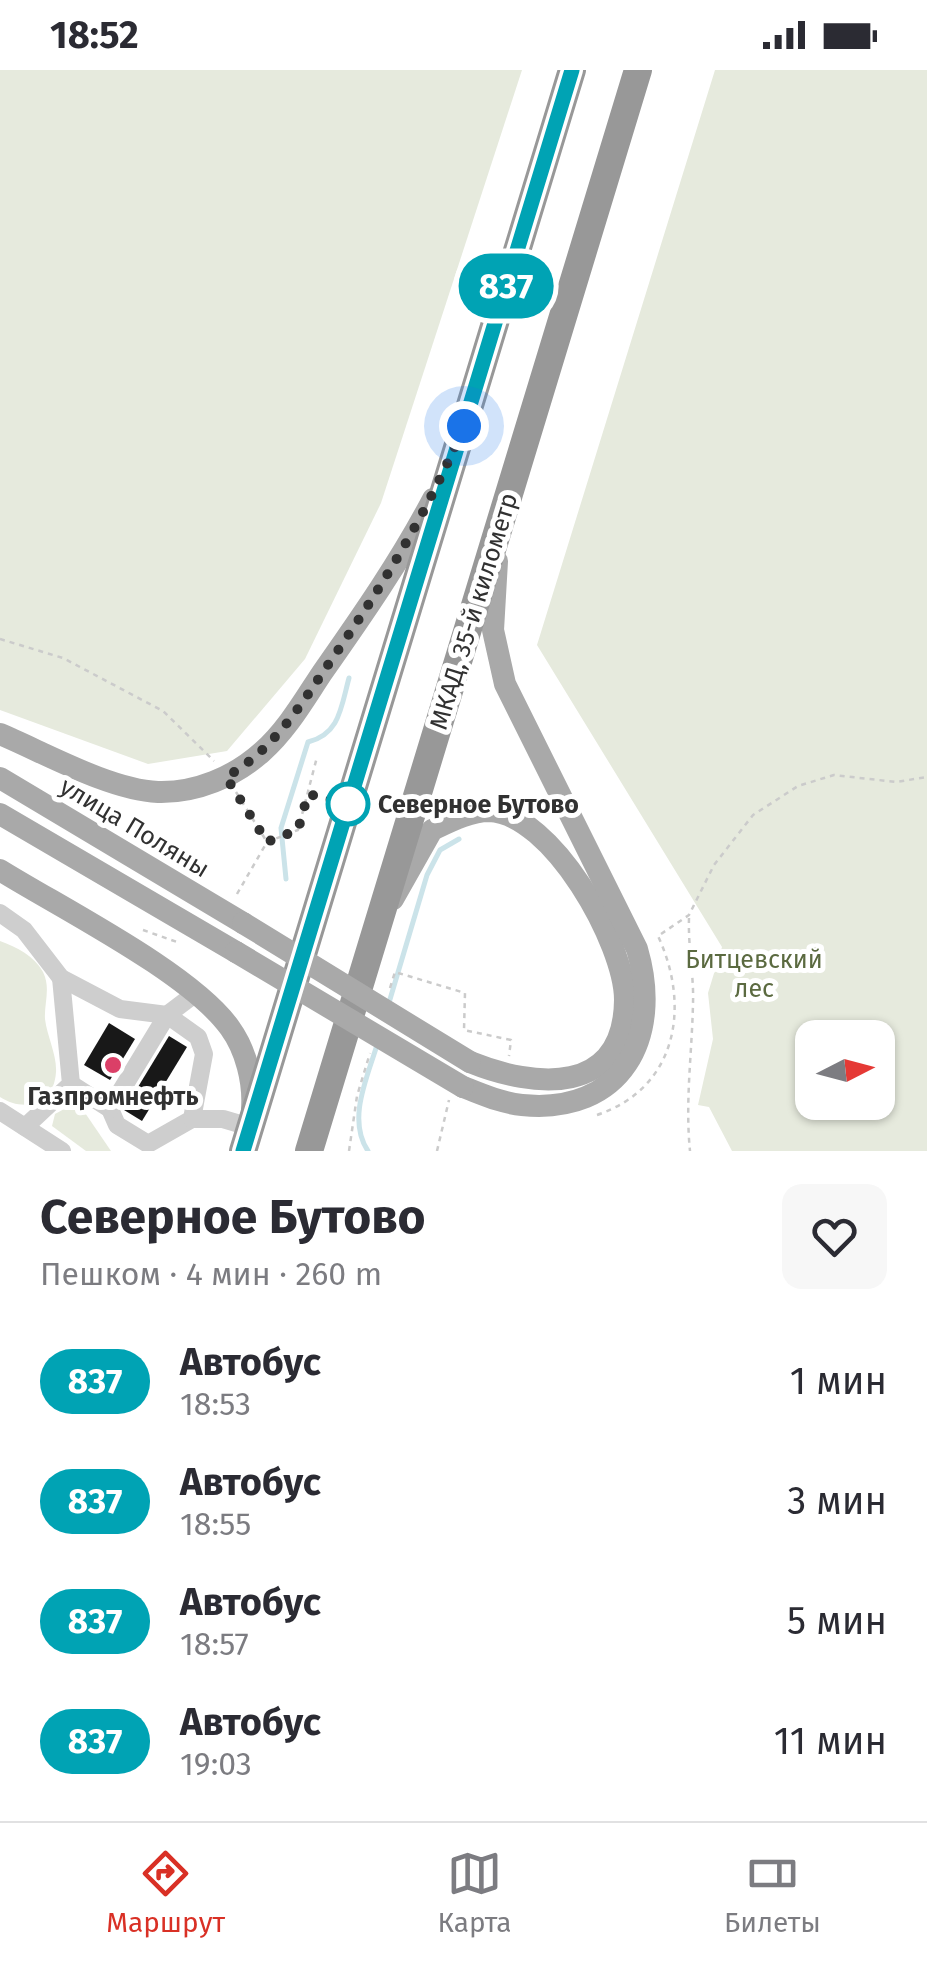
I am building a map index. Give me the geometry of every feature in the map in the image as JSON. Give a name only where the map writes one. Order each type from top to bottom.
[{"type":"highway","points":[[243,1143],[572,70]]},
{"type":"highway","name":"МКАД, 35-й километр","points":[[309,1151],[638,70]]},
{"type":"main road","points":[[0,734],[127,787],[153,792],[196,788],[226,777],[264,751],[282,730],[376,597],[435,494],[464,426]]},
{"type":"main road","points":[[0,814],[464,1087],[522,1106],[581,1100],[603,1090],[625,1070],[638,1047],[646,1012],[646,980],[638,950],[505,684],[496,654],[493,606],[498,554],[514,476]]},
{"type":"main road","name":"улица Поляны","points":[[0,778],[238,913],[470,1062],[532,1082],[558,1082],[591,1070],[608,1053],[620,1027],[625,999],[618,965],[580,886],[558,852],[527,824],[490,811],[432,830],[377,928]]},
{"type":"main road","points":[[0,870],[196,993],[233,1031],[246,1061],[253,1093],[243,1143]]},
{"type":"street","points":[[4,919],[24,930],[60,978],[120,1009],[166,1015],[198,1037],[204,1054],[192,1119]]},
{"type":"street","points":[[60,978],[71,1084]]},
{"type":"street","points":[[110,1109],[166,1015],[196,993]]},
{"type":"street","points":[[71,1084],[110,1109],[117,1125],[148,1144],[192,1119],[223,1118],[243,1143]]},
{"type":"street","points":[[25,1127],[71,1084]]},
{"type":"street","points":[[0,1111],[62,1151]]},
{"type":"path","points":[[0,639],[63,658],[163,711],[226,777],[267,842]]},
{"type":"path","points":[[238,913],[267,842],[298,830],[317,758]]},
{"type":"path","points":[[658,936],[690,915],[734,836],[753,814],[798,786],[834,775],[896,782],[927,777]]},
{"type":"path","points":[[690,915],[690,1151]]},
{"type":"path","points":[[389,990],[395,972],[466,993],[464,1030],[511,1040],[508,1065]]},
{"type":"path","points":[[349,1151],[357,1096],[373,1043]]},
{"type":"green space","points":[[0,70],[522,70],[381,503],[305,659],[227,751],[148,764],[0,710]]},
{"type":"green space","name":"Битцевский лес","points":[[715,70],[927,70],[927,1151],[732,1151],[709,1107],[698,1105],[713,1039],[708,993],[722,947],[537,645]]},
{"type":"green space","points":[[0,941],[35,961],[47,984],[45,1019],[56,1072],[50,1092],[27,1105],[0,1097]]},
{"type":"green space","points":[[77,1102],[111,1151],[86,1151],[52,1126],[55,1114]]},
{"type":"building","points":[[109,1023],[135,1039],[110,1080],[84,1065]]},
{"type":"building","points":[[169,1036],[187,1047],[142,1121],[124,1110]]},
{"type":"waterway","points":[[286,879],[281,828],[308,742],[333,726],[349,678]]},
{"type":"waterway","points":[[388,1006],[427,875],[440,850],[459,839]]},
{"type":"waterway","points":[[368,1151],[362,1139],[359,1113],[377,1045]]},
{"type":"bus line","name":"837","points":[[243,1151],[572,70]]},
{"type":"place","name":"Северное Бутово","points":[[348,804]]},
{"type":"place","name":"Газпромнефть","points":[[113,1065]]},
{"type":"route","points":[[348,804],[308,794],[298,830],[267,842],[226,777],[264,751],[282,730],[376,597],[435,494],[464,426]]}]
